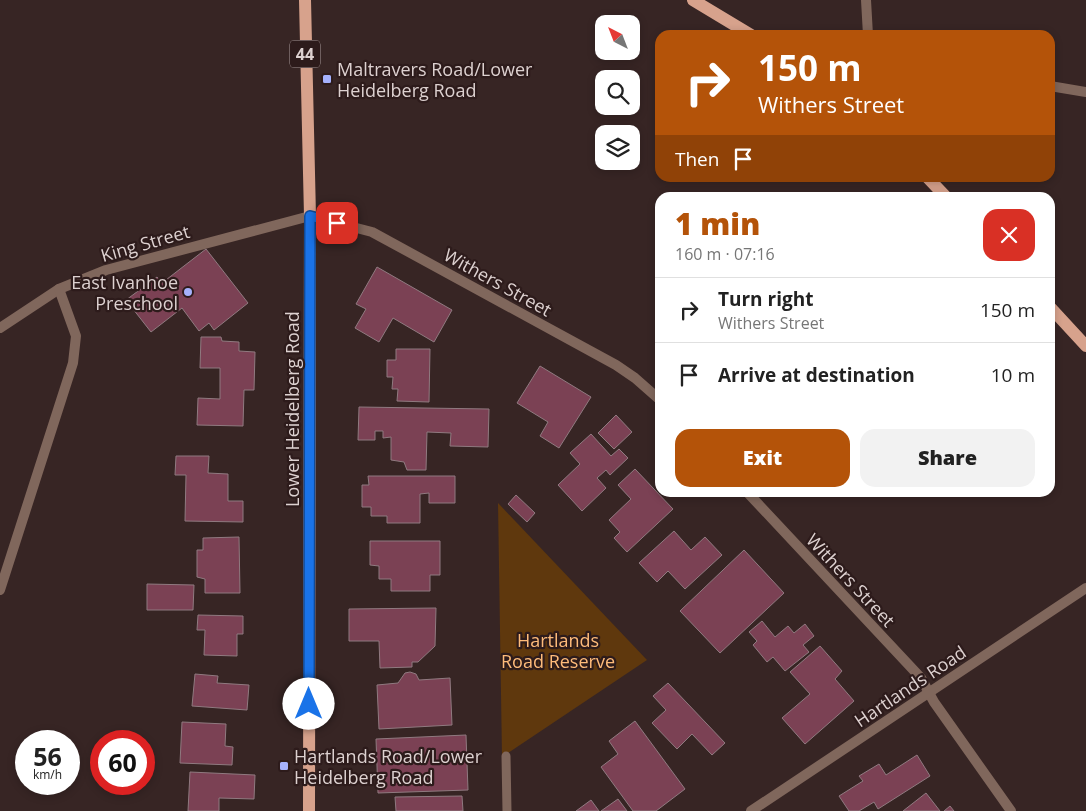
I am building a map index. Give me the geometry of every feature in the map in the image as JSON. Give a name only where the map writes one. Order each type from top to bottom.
[{"type":"main road","points":[[693,0],[743,30]]},
{"type":"main road","name":"Lower Heidelberg Road","points":[[305,2],[310,216],[309,811]]},
{"type":"main road","points":[[932,182],[941,192]]},
{"type":"main road","points":[[1055,312],[1086,346]]},
{"type":"street","points":[[866,0],[868,30]]},
{"type":"street","points":[[1055,87],[1086,92]]},
{"type":"street","name":"King Street","points":[[0,328],[59,289],[106,270],[310,216]]},
{"type":"street","name":"Withers Street","points":[[310,216],[372,232],[616,365],[635,378],[655,396]]},
{"type":"street","points":[[0,590],[73,363],[76,336],[59,289]]},
{"type":"street","name":"Withers Street","points":[[752,497],[921,678],[1011,811]]},
{"type":"street","name":"Hartlands Road","points":[[751,811],[1086,588]]},
{"type":"lane","points":[[506,756],[507,811]]},
{"type":"green space","name":"Hartlands Road Reserve","points":[[498,503],[647,660],[502,757]]},
{"type":"building","name":"East Ivanhoe Preschool","points":[[206,249],[248,303],[214,330],[209,323],[199,331],[182,308],[151,332],[126,300],[157,277],[162,283]]},
{"type":"building","points":[[377,267],[452,310],[434,342],[393,318],[379,342],[355,328],[366,309],[356,304]]},
{"type":"building","points":[[201,337],[221,337],[222,341],[239,342],[239,351],[255,352],[254,390],[244,390],[243,426],[197,425],[198,398],[220,399],[220,368],[200,368]]},
{"type":"building","points":[[396,349],[430,349],[429,402],[397,401],[398,389],[392,389],[393,377],[387,377],[387,360],[396,360]]},
{"type":"building","points":[[540,366],[591,397],[559,448],[540,436],[548,422],[517,403]]},
{"type":"building","points":[[359,407],[489,409],[488,447],[450,446],[451,433],[427,432],[426,470],[407,470],[404,462],[391,460],[391,437],[383,438],[383,431],[375,431],[375,440],[358,440]]},
{"type":"building","points":[[616,415],[632,432],[614,449],[598,433]]},
{"type":"building","points":[[591,434],[611,456],[619,449],[628,458],[610,475],[606,470],[597,478],[606,488],[582,511],[558,485],[580,464],[570,453]]},
{"type":"building","points":[[176,456],[209,456],[208,473],[228,474],[228,501],[243,501],[243,522],[185,521],[186,475],[175,475]]},
{"type":"building","points":[[635,469],[655,490],[655,497],[662,497],[673,509],[627,552],[614,538],[620,532],[609,520],[631,499],[618,485]]},
{"type":"building","points":[[368,476],[455,476],[455,503],[429,503],[429,493],[420,494],[420,523],[387,523],[387,516],[371,516],[371,507],[362,507],[362,485],[369,485]]},
{"type":"building","points":[[516,495],[535,513],[527,522],[508,504]]},
{"type":"building","points":[[674,531],[691,550],[705,537],[722,555],[685,589],[668,571],[657,582],[639,563]]},
{"type":"building","points":[[239,537],[240,593],[205,593],[205,579],[197,577],[197,550],[203,550],[203,538]]},
{"type":"building","points":[[370,541],[440,541],[440,575],[430,575],[430,591],[391,591],[391,579],[379,579],[379,566],[370,565]]},
{"type":"building","points":[[744,550],[784,593],[720,653],[680,611]]},
{"type":"building","points":[[147,584],[194,585],[193,610],[147,610]]},
{"type":"building","points":[[436,608],[435,646],[418,662],[412,662],[412,667],[380,668],[379,641],[349,641],[349,609]]},
{"type":"building","points":[[198,615],[243,616],[243,634],[237,634],[237,656],[204,655],[205,630],[197,630]]},
{"type":"building","points":[[762,621],[775,637],[788,626],[794,633],[805,624],[814,636],[803,645],[809,652],[785,671],[773,657],[767,662],[753,645],[757,641],[749,632]]},
{"type":"building","points":[[820,646],[842,671],[835,679],[854,701],[805,744],[782,718],[810,694],[790,672]]},
{"type":"building","points":[[405,673],[416,674],[419,680],[450,678],[452,725],[379,729],[377,685],[398,683]]},
{"type":"building","points":[[195,674],[218,676],[217,683],[249,685],[247,710],[192,706]]},
{"type":"building","points":[[668,683],[725,743],[712,755],[692,734],[677,749],[652,723],[666,710],[653,696]]},
{"type":"building","points":[[635,721],[685,789],[656,811],[633,811],[601,767],[618,754],[609,741]]},
{"type":"building","points":[[182,722],[226,724],[225,746],[233,747],[232,765],[180,763]]},
{"type":"building","points":[[466,735],[468,790],[378,793],[376,739]]},
{"type":"building","points":[[917,755],[930,776],[878,809],[874,802],[859,811],[849,811],[839,796],[863,781],[859,776],[879,764],[886,775]]},
{"type":"building","points":[[190,772],[255,775],[254,799],[219,798],[219,811],[188,811]]},
{"type":"building","points":[[926,793],[940,811],[903,811]]},
{"type":"building","points":[[462,796],[463,811],[396,811],[395,797]]},
{"type":"building","points":[[618,799],[627,811],[601,811]]},
{"type":"building","points":[[591,800],[599,811],[576,811]]},
{"type":"building","points":[[950,806],[954,811],[944,811]]},
{"type":"place","name":"Maltravers Road/Lower Heidelberg Road","points":[[327,79]]},
{"type":"place","name":"East Ivanhoe Preschool","points":[[188,292]]},
{"type":"place","name":"Hartlands Road/Lower Heidelberg Road","points":[[284,766]]},
{"type":"route","points":[[309,704],[310,216],[337,223]]}]
